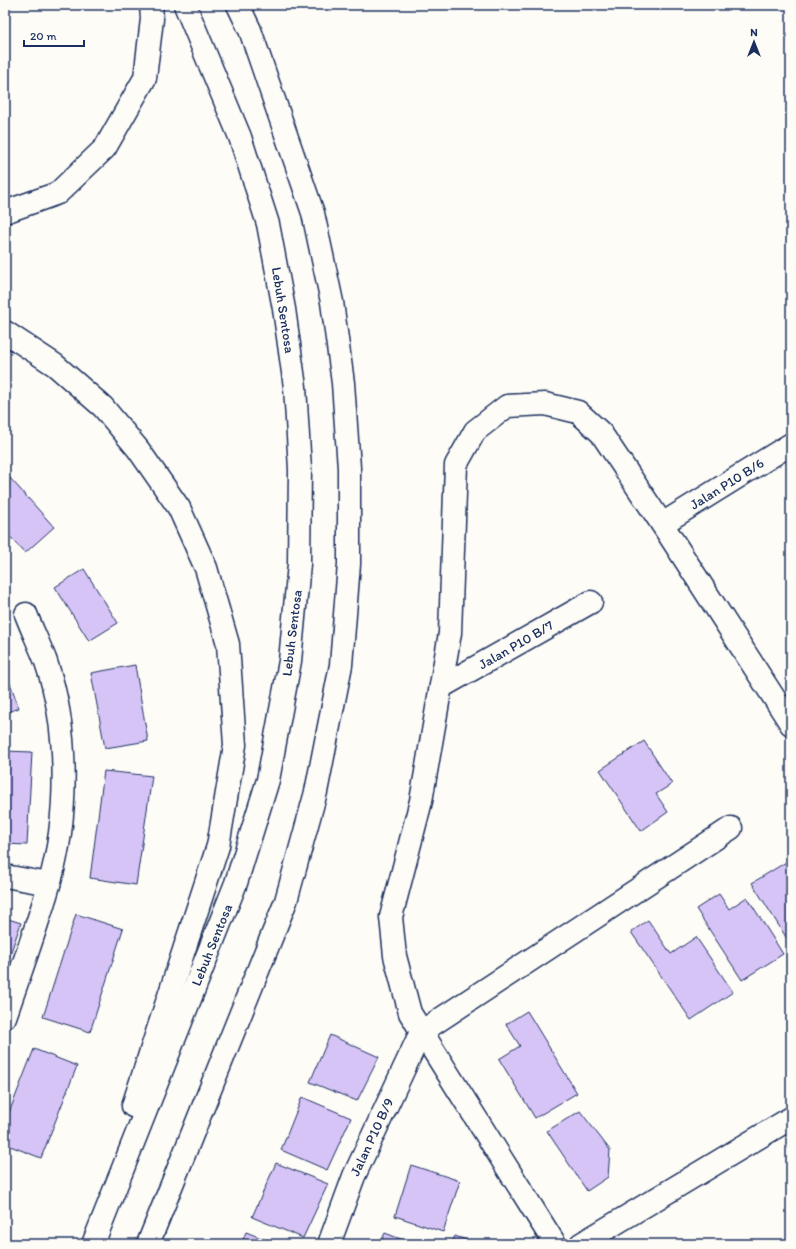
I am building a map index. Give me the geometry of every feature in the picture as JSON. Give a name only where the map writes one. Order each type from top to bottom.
[{"type":"main road","points":[[5,212],[58,193],[105,148],[144,78],[152,19],[151,5]]},
{"type":"main road","name":"Lebuh Sentosa","points":[[93,1244],[236,883],[269,773],[290,661],[300,564],[300,469],[295,387],[284,310],[268,224],[240,137],[185,5]]},
{"type":"main road","points":[[148,1244],[286,901],[316,792],[341,665],[349,564],[348,468],[343,383],[333,309],[313,213],[250,30],[238,5]]},
{"type":"main road","points":[[250,30],[253,5]]},
{"type":"main road","points":[[5,332],[61,370],[102,407],[138,449],[179,508],[206,568],[228,644],[235,745],[218,846],[88,1244]]},
{"type":"main road","points":[[553,1243],[410,1013],[394,956],[391,917],[421,801],[450,633],[456,464],[474,431],[507,406],[545,404],[578,412],[600,433],[662,524],[791,724]]},
{"type":"main road","name":"Jalan P10 B/6","points":[[662,524],[791,444]]},
{"type":"main road","name":"Jalan P10 B/7","points":[[441,687],[591,602]]},
{"type":"main road","points":[[5,1017],[49,884],[59,839],[64,793],[62,748],[57,707],[46,662],[26,614]]},
{"type":"main road","points":[[421,1032],[731,828]]},
{"type":"main road","points":[[5,876],[49,884]]},
{"type":"main road","name":"Jalan P10 B/9","points":[[330,1244],[354,1176],[421,1032]]},
{"type":"main road","points":[[581,1244],[791,1118]]},
{"type":"building","points":[[10,478],[54,527],[25,553],[5,531],[5,483]]},
{"type":"building","points":[[84,569],[118,623],[89,641],[55,587]]},
{"type":"building","points":[[135,665],[148,741],[105,748],[91,673]]},
{"type":"building","points":[[5,669],[19,708],[5,713]]},
{"type":"building","points":[[644,741],[672,784],[656,794],[668,812],[641,831],[600,770]]},
{"type":"building","points":[[5,751],[32,752],[27,845],[5,844]]},
{"type":"building","points":[[104,771],[152,776],[136,885],[90,878]]},
{"type":"building","points":[[791,859],[791,945],[752,883]]},
{"type":"building","points":[[719,894],[729,909],[747,897],[783,954],[742,980],[696,909]]},
{"type":"building","points":[[76,914],[123,929],[90,1032],[43,1017]]},
{"type":"building","points":[[5,918],[21,923],[5,969]]},
{"type":"building","points":[[648,920],[671,954],[696,937],[733,992],[691,1020],[631,932]]},
{"type":"building","points":[[527,1011],[577,1093],[535,1118],[499,1059],[520,1046],[506,1024]]},
{"type":"building","points":[[330,1035],[379,1057],[357,1101],[310,1082]]},
{"type":"building","points":[[34,1049],[77,1066],[41,1158],[5,1144],[5,1123]]},
{"type":"building","points":[[302,1097],[351,1118],[327,1170],[281,1150]]},
{"type":"building","points":[[580,1111],[610,1150],[608,1177],[587,1191],[547,1131]]},
{"type":"building","points":[[276,1163],[328,1184],[303,1238],[252,1217]]},
{"type":"building","points":[[411,1165],[460,1181],[443,1232],[395,1216]]},
{"type":"building","points":[[246,1232],[276,1244],[241,1244]]},
{"type":"building","points":[[385,1233],[414,1244],[380,1244]]},
{"type":"building","points":[[455,1236],[477,1244],[451,1244]]}]
